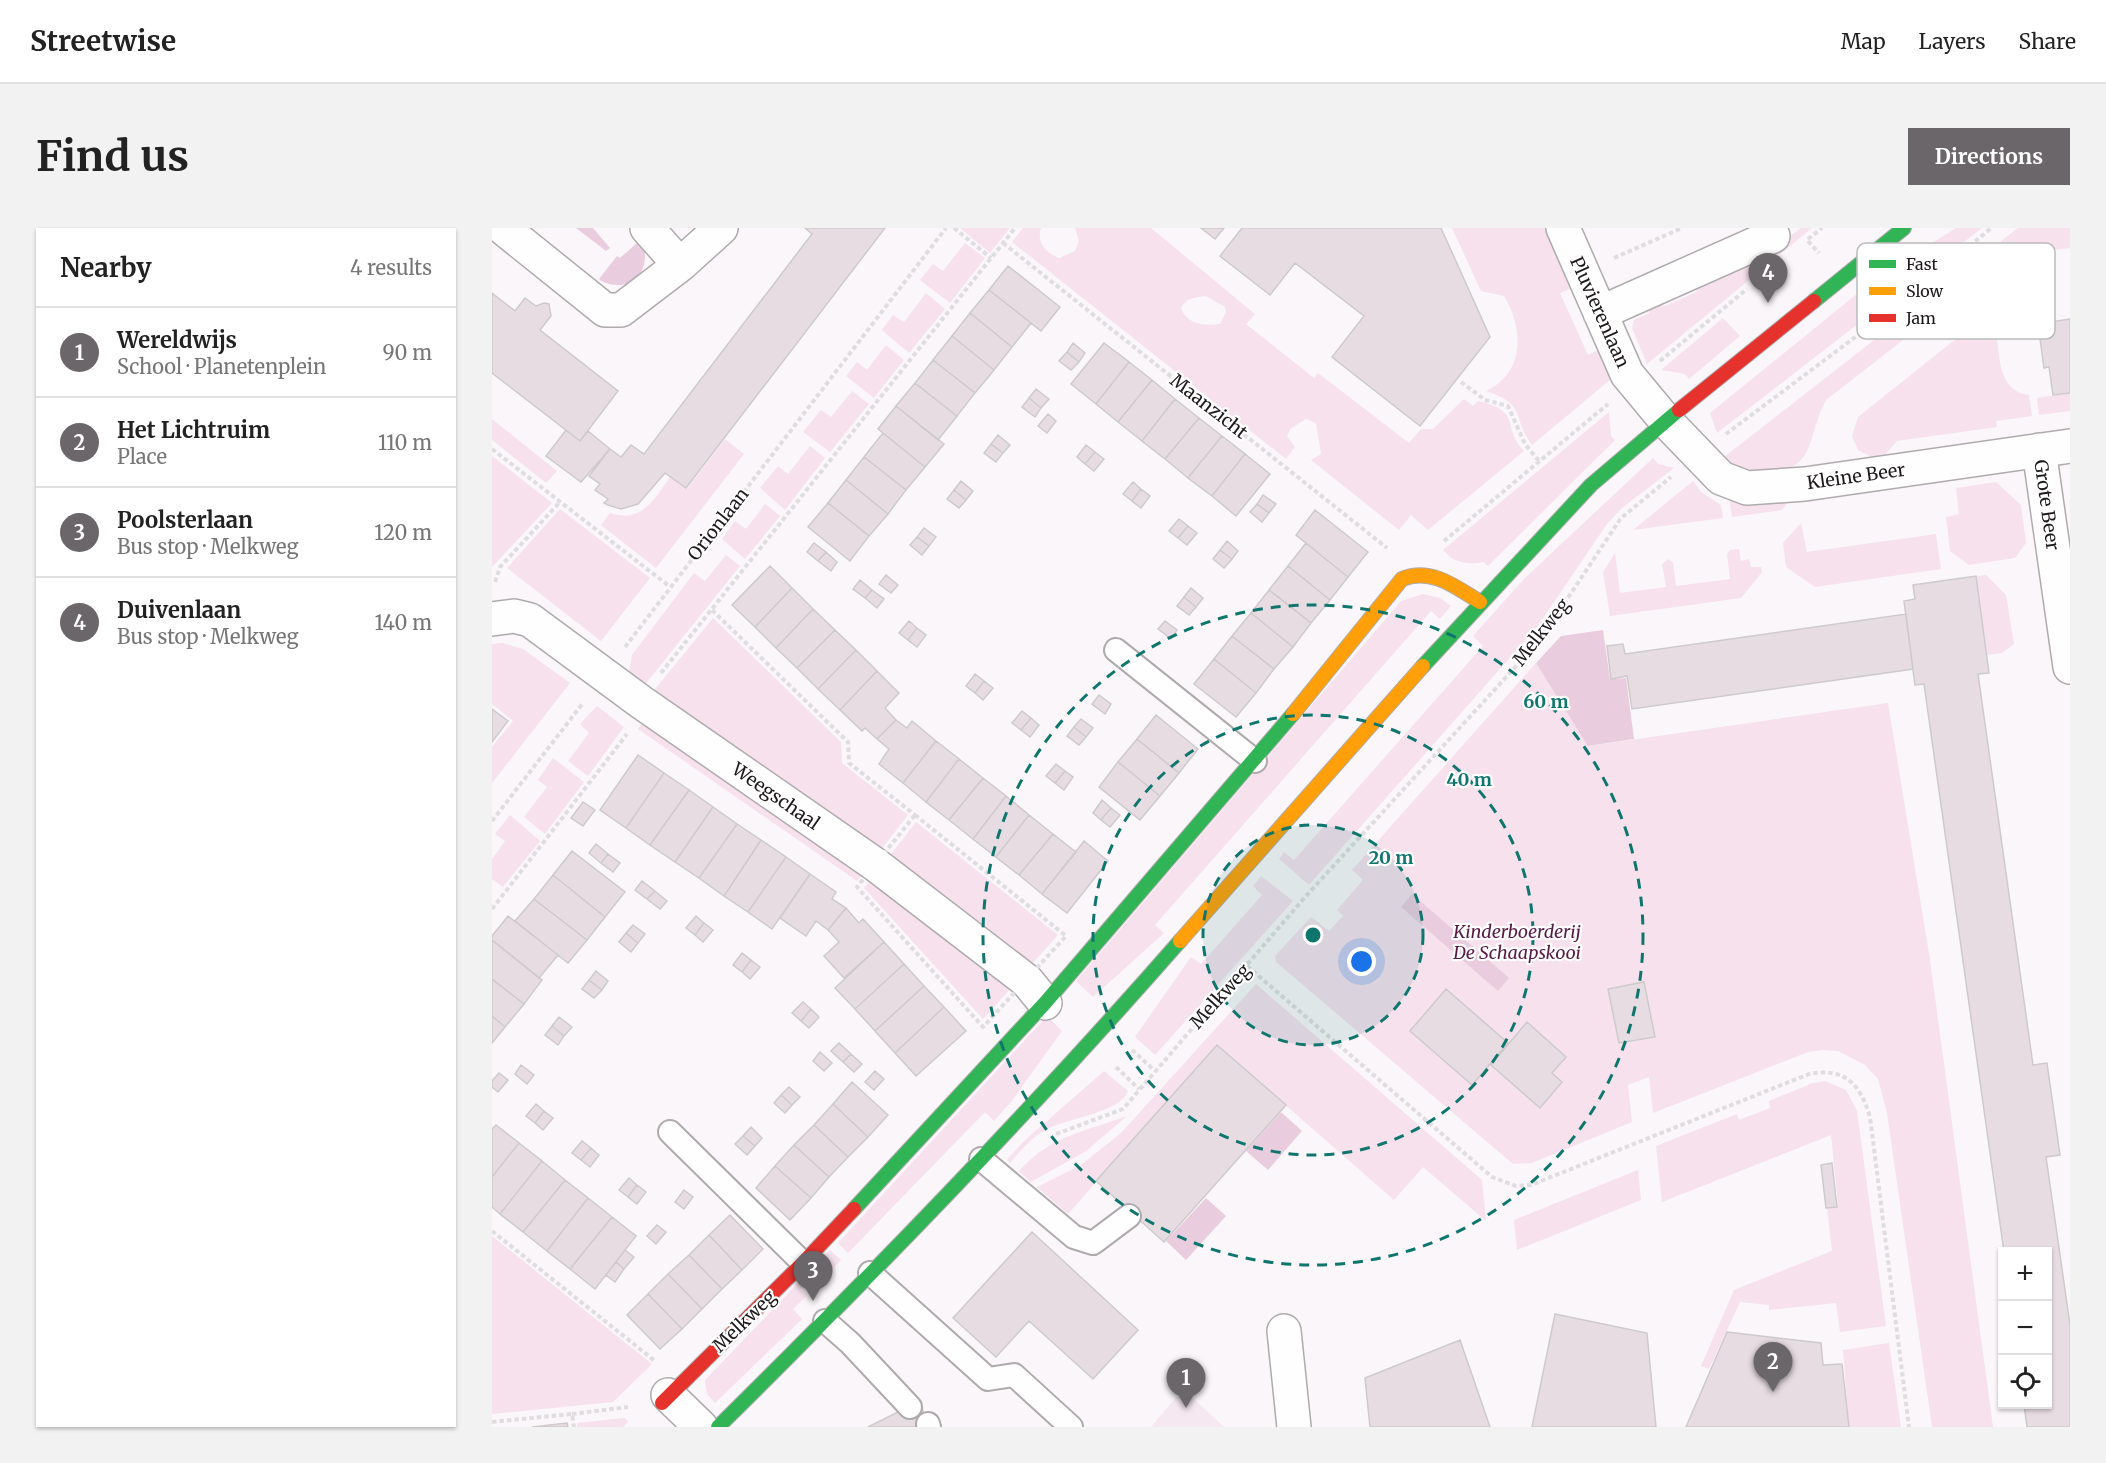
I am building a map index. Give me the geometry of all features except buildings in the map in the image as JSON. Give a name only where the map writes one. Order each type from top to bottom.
[{"type":"street","points":[[503,228],[605,310],[621,310],[680,265],[721,228]]},
{"type":"street","points":[[647,228],[680,265]]},
{"type":"street","name":"Pluvierenlaan","points":[[1563,228],[1628,374],[1666,420]]},
{"type":"street","points":[[1885,243],[1904,228]]},
{"type":"street","points":[[1600,313],[1773,236]]},
{"type":"street","points":[[717,1427],[825,1321],[1090,1044],[1480,602],[1591,485],[1666,420],[1857,266]]},
{"type":"street","name":"Kleine Beer","points":[[1666,420],[1721,478],[1747,488],[1805,484],[2054,448]]},
{"type":"street","name":"Grote Beer","points":[[2054,448],[2070,667]]},
{"type":"street","points":[[1412,573],[1430,574],[1480,602]]},
{"type":"street","name":"Melkweg","points":[[670,1393],[803,1263],[1045,1003],[1256,761],[1402,579],[1412,573]]},
{"type":"street","name":"Weegschaal","points":[[492,618],[514,616],[530,620],[641,702],[876,865],[1027,981],[1045,1003]]},
{"type":"street","points":[[1284,1331],[1294,1427]]},
{"type":"street","points":[[670,1393],[701,1427]]},
{"type":"lane","points":[[1116,650],[1256,761]]},
{"type":"lane","points":[[670,1132],[803,1263]]},
{"type":"lane","points":[[981,1159],[1074,1237],[1093,1243],[1129,1216]]},
{"type":"lane","points":[[870,1273],[987,1379],[1014,1375],[1071,1427]]},
{"type":"lane","points":[[825,1321],[850,1343],[910,1407]]},
{"type":"path","name":"Orionlaan","points":[[492,821],[605,674],[669,586],[798,423],[946,228]]},
{"type":"path","points":[[954,228],[991,258]]},
{"type":"path","points":[[492,909],[630,730],[641,702],[1015,228]]},
{"type":"path","points":[[1583,273],[1682,228]]},
{"type":"path","name":"Melkweg","points":[[1972,243],[1990,228]]},
{"type":"path","name":"Maanzicht","points":[[1003,243],[1387,547],[1412,573]]},
{"type":"path","name":"Melkweg","points":[[1139,1089],[1306,896],[1540,640],[1621,518],[1698,455],[1857,336]]},
{"type":"path","points":[[1461,382],[1485,400],[1508,406],[1525,444],[1539,461]]},
{"type":"path","points":[[492,449],[669,586]]},
{"type":"path","points":[[492,591],[501,567],[560,502]]},
{"type":"path","points":[[712,610],[848,742],[849,763],[915,815]]},
{"type":"path","points":[[1247,966],[1492,1177],[1516,1186],[1531,1185],[1809,1074],[1824,1071],[1835,1073],[1852,1082],[1863,1095],[1870,1117],[1909,1427]]},
{"type":"path","points":[[492,1231],[670,1393]]},
{"type":"path","points":[[492,1422],[572,1414],[670,1393]]},
{"type":"path","points":[[572,1414],[573,1427]]},
{"type":"shaded area","points":[[576,228],[593,228],[610,248],[606,251]]},
{"type":"shaded area","points":[[638,242],[643,244],[645,255],[641,272],[636,279],[620,285],[599,279],[617,256],[620,258]]},
{"type":"shaded area","points":[[1603,630],[1610,679],[1626,678],[1634,739],[1588,746],[1536,663],[1561,636]]},
{"type":"shaded area","points":[[1412,894],[1509,978],[1498,991],[1401,907]]},
{"type":"shaded area","points":[[1281,1112],[1302,1131],[1268,1170],[1246,1151]]},
{"type":"shaded area","points":[[1206,1198],[1226,1216],[1186,1260],[1166,1241]]},
{"type":"shaded area","points":[[1183,1389],[1224,1427],[1151,1427]]},
{"type":"green space","points":[[960,228],[1010,228],[990,253]]},
{"type":"green space","points":[[1023,228],[1041,228],[1040,238],[1043,246],[1059,258],[1075,251],[1079,241],[1075,228],[1151,228],[1255,314],[1246,324],[1314,378],[1318,373],[1409,443],[1421,429],[1433,429],[1464,399],[1473,406],[1478,401],[1501,410],[1509,420],[1513,434],[1524,451],[1428,530],[1411,515],[1399,530],[1311,460],[1321,454],[1316,423],[1306,419],[1290,429],[1287,436],[1295,447],[1286,459],[1012,242]],"holes":[[[1206,296],[1225,307],[1226,312],[1220,324],[1214,325],[1192,321],[1181,309],[1188,300]]]},
{"type":"green space","points":[[1452,228],[1546,228],[1572,288],[1560,293],[1588,355],[1598,350],[1611,379],[1532,445],[1517,413],[1508,401],[1486,391],[1499,383],[1514,362],[1517,336],[1511,309],[1504,296],[1481,291]]},
{"type":"green space","points":[[1801,228],[1812,228],[1647,364],[1632,328],[1634,320],[1650,313],[1645,303],[1665,306],[1696,292],[1702,278],[1785,240]]},
{"type":"green space","points":[[1956,228],[1982,228],[1963,243],[1932,243]]},
{"type":"green space","points":[[2018,228],[2070,228],[2070,248],[2055,250],[2055,243],[1999,243]]},
{"type":"green space","points":[[965,243],[985,258],[950,303],[920,280],[933,264],[943,271]]},
{"type":"green space","points":[[926,293],[945,309],[909,353],[882,330],[893,315],[904,322]]},
{"type":"green space","points":[[1857,294],[1857,325],[1717,433],[1710,413]]},
{"type":"green space","points":[[1723,318],[1740,336],[1689,379],[1685,374],[1661,370]]},
{"type":"green space","points":[[1875,339],[1904,339],[1826,400],[1808,450],[1793,466],[1780,471],[1752,472],[1736,467],[1724,457]]},
{"type":"green space","points":[[1957,339],[1997,339],[2002,371],[2006,380],[2011,387],[2029,395],[2032,416],[1996,421],[1997,427],[1897,441],[1884,456],[1874,458],[1858,450],[1852,436],[1858,417]]},
{"type":"green space","points":[[886,345],[904,360],[874,398],[846,376],[857,362],[867,370]]},
{"type":"green space","points":[[852,391],[869,404],[830,452],[803,432],[821,410],[831,417]]},
{"type":"green space","points":[[2070,393],[2070,411],[2039,415],[2037,398]]},
{"type":"green space","points":[[1609,412],[1611,436],[1615,440],[1488,566],[1484,562],[1466,563],[1456,560],[1443,550]]},
{"type":"green space","points":[[492,419],[557,471],[546,483],[492,440]]},
{"type":"green space","points":[[725,439],[744,454],[656,568],[601,525],[610,513],[621,516],[639,512],[653,501],[670,477],[687,489]]},
{"type":"green space","points":[[810,446],[825,458],[785,510],[760,488],[778,466],[788,474]]},
{"type":"green space","points":[[492,456],[552,503],[492,567]]},
{"type":"green space","points":[[1653,458],[1658,464],[1674,468],[1622,508],[1607,524],[1537,627],[1309,885],[1279,859],[1284,852],[1294,860],[1483,646],[1473,636],[1525,578]]},
{"type":"green space","points":[[1693,481],[1701,492],[1721,505],[1723,518],[1633,530]]},
{"type":"green space","points":[[1996,482],[2021,505],[2026,543],[2015,558],[1969,565],[1950,551],[1946,517],[1959,514],[1956,488]]},
{"type":"green space","points":[[1729,497],[1785,500],[1786,504],[1782,510],[1732,517]]},
{"type":"green space","points":[[765,504],[780,516],[745,559],[722,539],[735,521],[746,529]]},
{"type":"green space","points":[[560,509],[650,578],[601,641],[507,568]]},
{"type":"green space","points":[[1801,523],[1807,552],[1936,534],[1941,569],[1815,587],[1786,567],[1783,543]]},
{"type":"green space","points":[[1739,549],[1741,561],[1749,559],[1751,567],[1761,567],[1762,572],[1741,598],[1610,616],[1603,572],[1615,553],[1620,593],[1666,587],[1662,564],[1669,559],[1673,563],[1676,586],[1730,579],[1727,554],[1730,550]]},
{"type":"green space","points":[[726,555],[740,566],[643,687],[629,673],[632,655],[694,573],[705,581]]},
{"type":"green space","points":[[1986,575],[2006,595],[2014,644],[2002,653],[1987,655],[1976,576]]},
{"type":"green space","points":[[1423,594],[1440,598],[1451,606],[1440,619],[1431,611],[1155,925],[1164,933],[1093,997],[1076,981],[1401,601]]},
{"type":"green space","points":[[713,618],[841,742],[842,763],[908,815],[880,851],[652,693]]},
{"type":"green space","points":[[503,643],[523,649],[570,683],[492,783],[492,747],[513,721],[492,704],[492,644]]},
{"type":"green space","name":"Kinderboerderij De Schaapskooi","points":[[1536,663],[1589,746],[1888,703],[1930,960],[1993,1427],[1932,1427],[1887,1113],[1878,1079],[1865,1065],[1838,1051],[1808,1052],[1653,1113],[1649,1077],[1628,1085],[1632,1122],[1532,1163],[1513,1164],[1276,962],[1275,956],[1311,917],[1329,931],[1343,916],[1337,910],[1363,880],[1352,870]]},
{"type":"green space","points":[[597,706],[624,727],[588,776],[568,761],[589,733],[580,724]]},
{"type":"green space","points":[[643,722],[864,872],[857,881],[638,729]]},
{"type":"green space","points":[[553,758],[584,782],[545,834],[524,817],[547,787],[538,780]]},
{"type":"green space","points":[[510,815],[540,841],[503,887],[492,879],[492,859],[505,841],[495,834]]},
{"type":"green space","points":[[916,822],[1058,935],[1030,966],[889,857]]},
{"type":"green space","points":[[1261,876],[1293,901],[1155,1055],[1135,1037],[1191,957],[1201,964],[1262,895],[1253,886]]},
{"type":"green space","points":[[872,879],[1012,987],[983,1019],[864,888]]},
{"type":"green space","points":[[1256,984],[1482,1180],[1486,1221],[1423,1167],[1394,1200],[1217,1045],[1068,1214],[1037,1187],[1081,1165],[1121,1133]]},
{"type":"green space","points":[[1047,1016],[1062,1031],[1011,1102],[994,1121],[985,1112],[848,1253],[838,1243]]},
{"type":"green space","points":[[1104,1071],[1128,1091],[1123,1098],[1116,1104],[1093,1114],[1043,1131],[1010,1163],[1007,1160],[1023,1142]]},
{"type":"green space","points":[[1825,1081],[1846,1090],[1857,1111],[1886,1326],[1840,1332],[1836,1303],[1769,1310],[1769,1305],[1740,1302],[1709,1369],[1701,1366],[1734,1290],[1832,1251],[1827,1208],[1837,1207],[1838,1204],[1831,1135],[1662,1202],[1656,1146],[1737,1114],[1739,1120],[1770,1108],[1769,1101],[1813,1083]]},
{"type":"green space","points":[[1127,1116],[1086,1151],[1031,1182],[1019,1171],[1043,1149],[1056,1142]]},
{"type":"green space","points":[[1638,1170],[1641,1200],[1517,1250],[1514,1220]]},
{"type":"green space","points":[[492,1236],[652,1364],[613,1402],[492,1414]]},
{"type":"green space","points":[[830,1250],[841,1260],[818,1284],[812,1278],[800,1289],[807,1296],[793,1309],[802,1319],[715,1403],[707,1394],[705,1380]]},
{"type":"green space","points":[[1889,1343],[1901,1427],[1849,1427],[1843,1350]]},
{"type":"green space","points":[[625,1418],[628,1422],[623,1427],[577,1427],[577,1423]]},
{"type":"traffic: fast","points":[[1886,243],[1904,228]]},
{"type":"traffic: fast","points":[[1814,301],[1857,266]]},
{"type":"traffic: fast","points":[[1423,666],[1591,485],[1679,410]]},
{"type":"traffic: fast","points":[[854,1209],[1045,1003],[1293,714]]},
{"type":"traffic: fast","points":[[718,1427],[953,1188],[1068,1066],[1180,941]]},
{"type":"traffic: slow","points":[[1293,714],[1402,579],[1423,575],[1433,577],[1443,580],[1480,602]]},
{"type":"traffic: slow","points":[[1180,941],[1423,666]]},
{"type":"traffic: jam","points":[[1679,410],[1814,301]]},
{"type":"traffic: jam","points":[[662,1403],[854,1209]]},
{"type":"place","name":"Duivenlaan","points":[[1768,303]]},
{"type":"place","name":"Poolsterlaan","points":[[813,1301]]},
{"type":"place","name":"Het Lichtruim","points":[[1773,1392]]},
{"type":"place","name":"Wereldwijs","points":[[1186,1408]]}]
